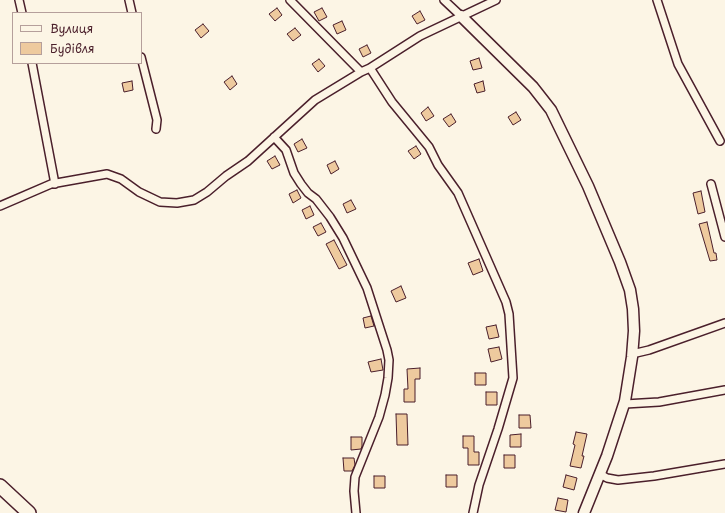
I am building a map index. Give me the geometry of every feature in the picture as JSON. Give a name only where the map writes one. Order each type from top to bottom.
[{"type":"highway","points":[[0,486],[29,513]]},
{"type":"street","points":[[19,0],[22,12]]},
{"type":"street","points":[[129,0],[132,12]]},
{"type":"street","points":[[290,0],[361,72]]},
{"type":"street","points":[[444,0],[544,99],[551,110],[588,186],[630,290],[634,331],[625,404],[608,456],[584,513]]},
{"type":"street","points":[[0,206],[55,184],[107,174],[121,179],[139,192],[160,202],[177,203],[194,200],[248,161],[315,100],[370,68],[420,36],[496,0]]},
{"type":"street","points":[[657,0],[678,64],[720,141]]},
{"type":"street","points":[[142,61],[157,120],[156,129]]},
{"type":"street","points":[[32,64],[55,184]]},
{"type":"street","points":[[370,68],[392,102],[430,147],[438,165],[458,193],[508,308],[513,378],[498,430],[479,485],[473,513]]},
{"type":"street","points":[[274,137],[286,150],[294,173],[301,184],[308,193],[316,199],[330,217],[343,238],[367,288],[387,350],[389,360],[385,396],[377,423],[355,477],[354,491],[356,513]]},
{"type":"street","points":[[711,184],[725,237]]},
{"type":"street","points":[[632,354],[649,350],[725,323]]},
{"type":"street","points":[[625,404],[659,402],[725,390]]},
{"type":"street","points":[[600,474],[607,478],[618,480],[725,464]]},
{"type":"building","points":[[277,8],[282,15],[275,21],[269,14]]},
{"type":"building","points":[[322,8],[327,17],[319,21],[314,12]]},
{"type":"building","points":[[420,11],[425,20],[417,24],[412,16]]},
{"type":"building","points":[[342,21],[346,30],[337,34],[333,25]]},
{"type":"building","points":[[203,24],[209,31],[201,38],[195,30]]},
{"type":"building","points":[[295,28],[301,35],[293,41],[287,34]]},
{"type":"building","points":[[367,45],[371,53],[363,57],[359,49]]},
{"type":"building","points":[[479,58],[482,68],[473,70],[470,61]]},
{"type":"building","points":[[319,59],[325,66],[318,72],[312,64]]},
{"type":"building","points":[[232,76],[237,84],[230,90],[224,82]]},
{"type":"building","points":[[132,81],[133,90],[124,92],[122,83]]},
{"type":"building","points":[[483,81],[485,91],[477,93],[474,84]]},
{"type":"building","points":[[428,107],[434,116],[426,121],[421,113]]},
{"type":"building","points":[[516,112],[521,120],[513,125],[508,117]]},
{"type":"building","points":[[451,114],[456,122],[449,127],[443,119]]},
{"type":"building","points":[[302,139],[307,148],[298,152],[294,144]]},
{"type":"building","points":[[416,146],[421,154],[414,159],[408,151]]},
{"type":"building","points":[[275,156],[280,165],[272,169],[267,161]]},
{"type":"building","points":[[335,161],[339,169],[331,174],[327,165]]},
{"type":"building","points":[[297,190],[301,198],[293,203],[289,194]]},
{"type":"building","points":[[701,191],[705,212],[698,214],[693,193]]},
{"type":"building","points":[[351,200],[356,209],[347,213],[343,204]]},
{"type":"building","points":[[310,206],[314,215],[306,219],[302,210]]},
{"type":"building","points":[[707,222],[717,260],[710,261],[699,224]]},
{"type":"building","points":[[321,223],[326,232],[318,236],[313,227]]},
{"type":"building","points":[[334,240],[347,265],[339,269],[326,244]]},
{"type":"building","points":[[479,259],[483,271],[473,275],[468,263]]},
{"type":"building","points":[[401,286],[406,298],[396,302],[391,291]]},
{"type":"building","points":[[371,316],[374,326],[365,328],[363,318]]},
{"type":"building","points":[[496,325],[499,337],[489,339],[486,327]]},
{"type":"building","points":[[499,347],[502,359],[491,362],[488,349]]},
{"type":"building","points":[[381,359],[383,370],[371,372],[368,362]]},
{"type":"building","points":[[420,368],[420,379],[415,379],[415,402],[404,402],[404,389],[408,389],[407,369]]},
{"type":"building","points":[[475,373],[486,373],[486,385],[475,385]]},
{"type":"building","points":[[486,392],[497,392],[497,405],[486,405]]},
{"type":"building","points":[[396,414],[407,414],[408,445],[397,445]]},
{"type":"building","points":[[519,415],[530,415],[531,428],[519,428]]},
{"type":"building","points":[[576,432],[587,434],[581,468],[570,466],[575,445],[573,444]]},
{"type":"building","points":[[521,434],[521,447],[510,447],[510,435]]},
{"type":"building","points":[[463,436],[474,436],[474,452],[479,452],[479,465],[468,465],[468,448],[463,448]]},
{"type":"building","points":[[351,437],[362,437],[361,449],[351,450]]},
{"type":"building","points":[[504,455],[515,455],[515,468],[504,468]]},
{"type":"building","points":[[343,458],[354,458],[355,465],[352,471],[344,471]]},
{"type":"building","points":[[446,475],[457,475],[457,487],[446,487]]},
{"type":"building","points":[[566,475],[577,478],[574,490],[563,487]]},
{"type":"building","points":[[374,476],[385,476],[385,488],[374,488]]},
{"type":"building","points":[[558,498],[568,500],[566,512],[555,510]]}]
